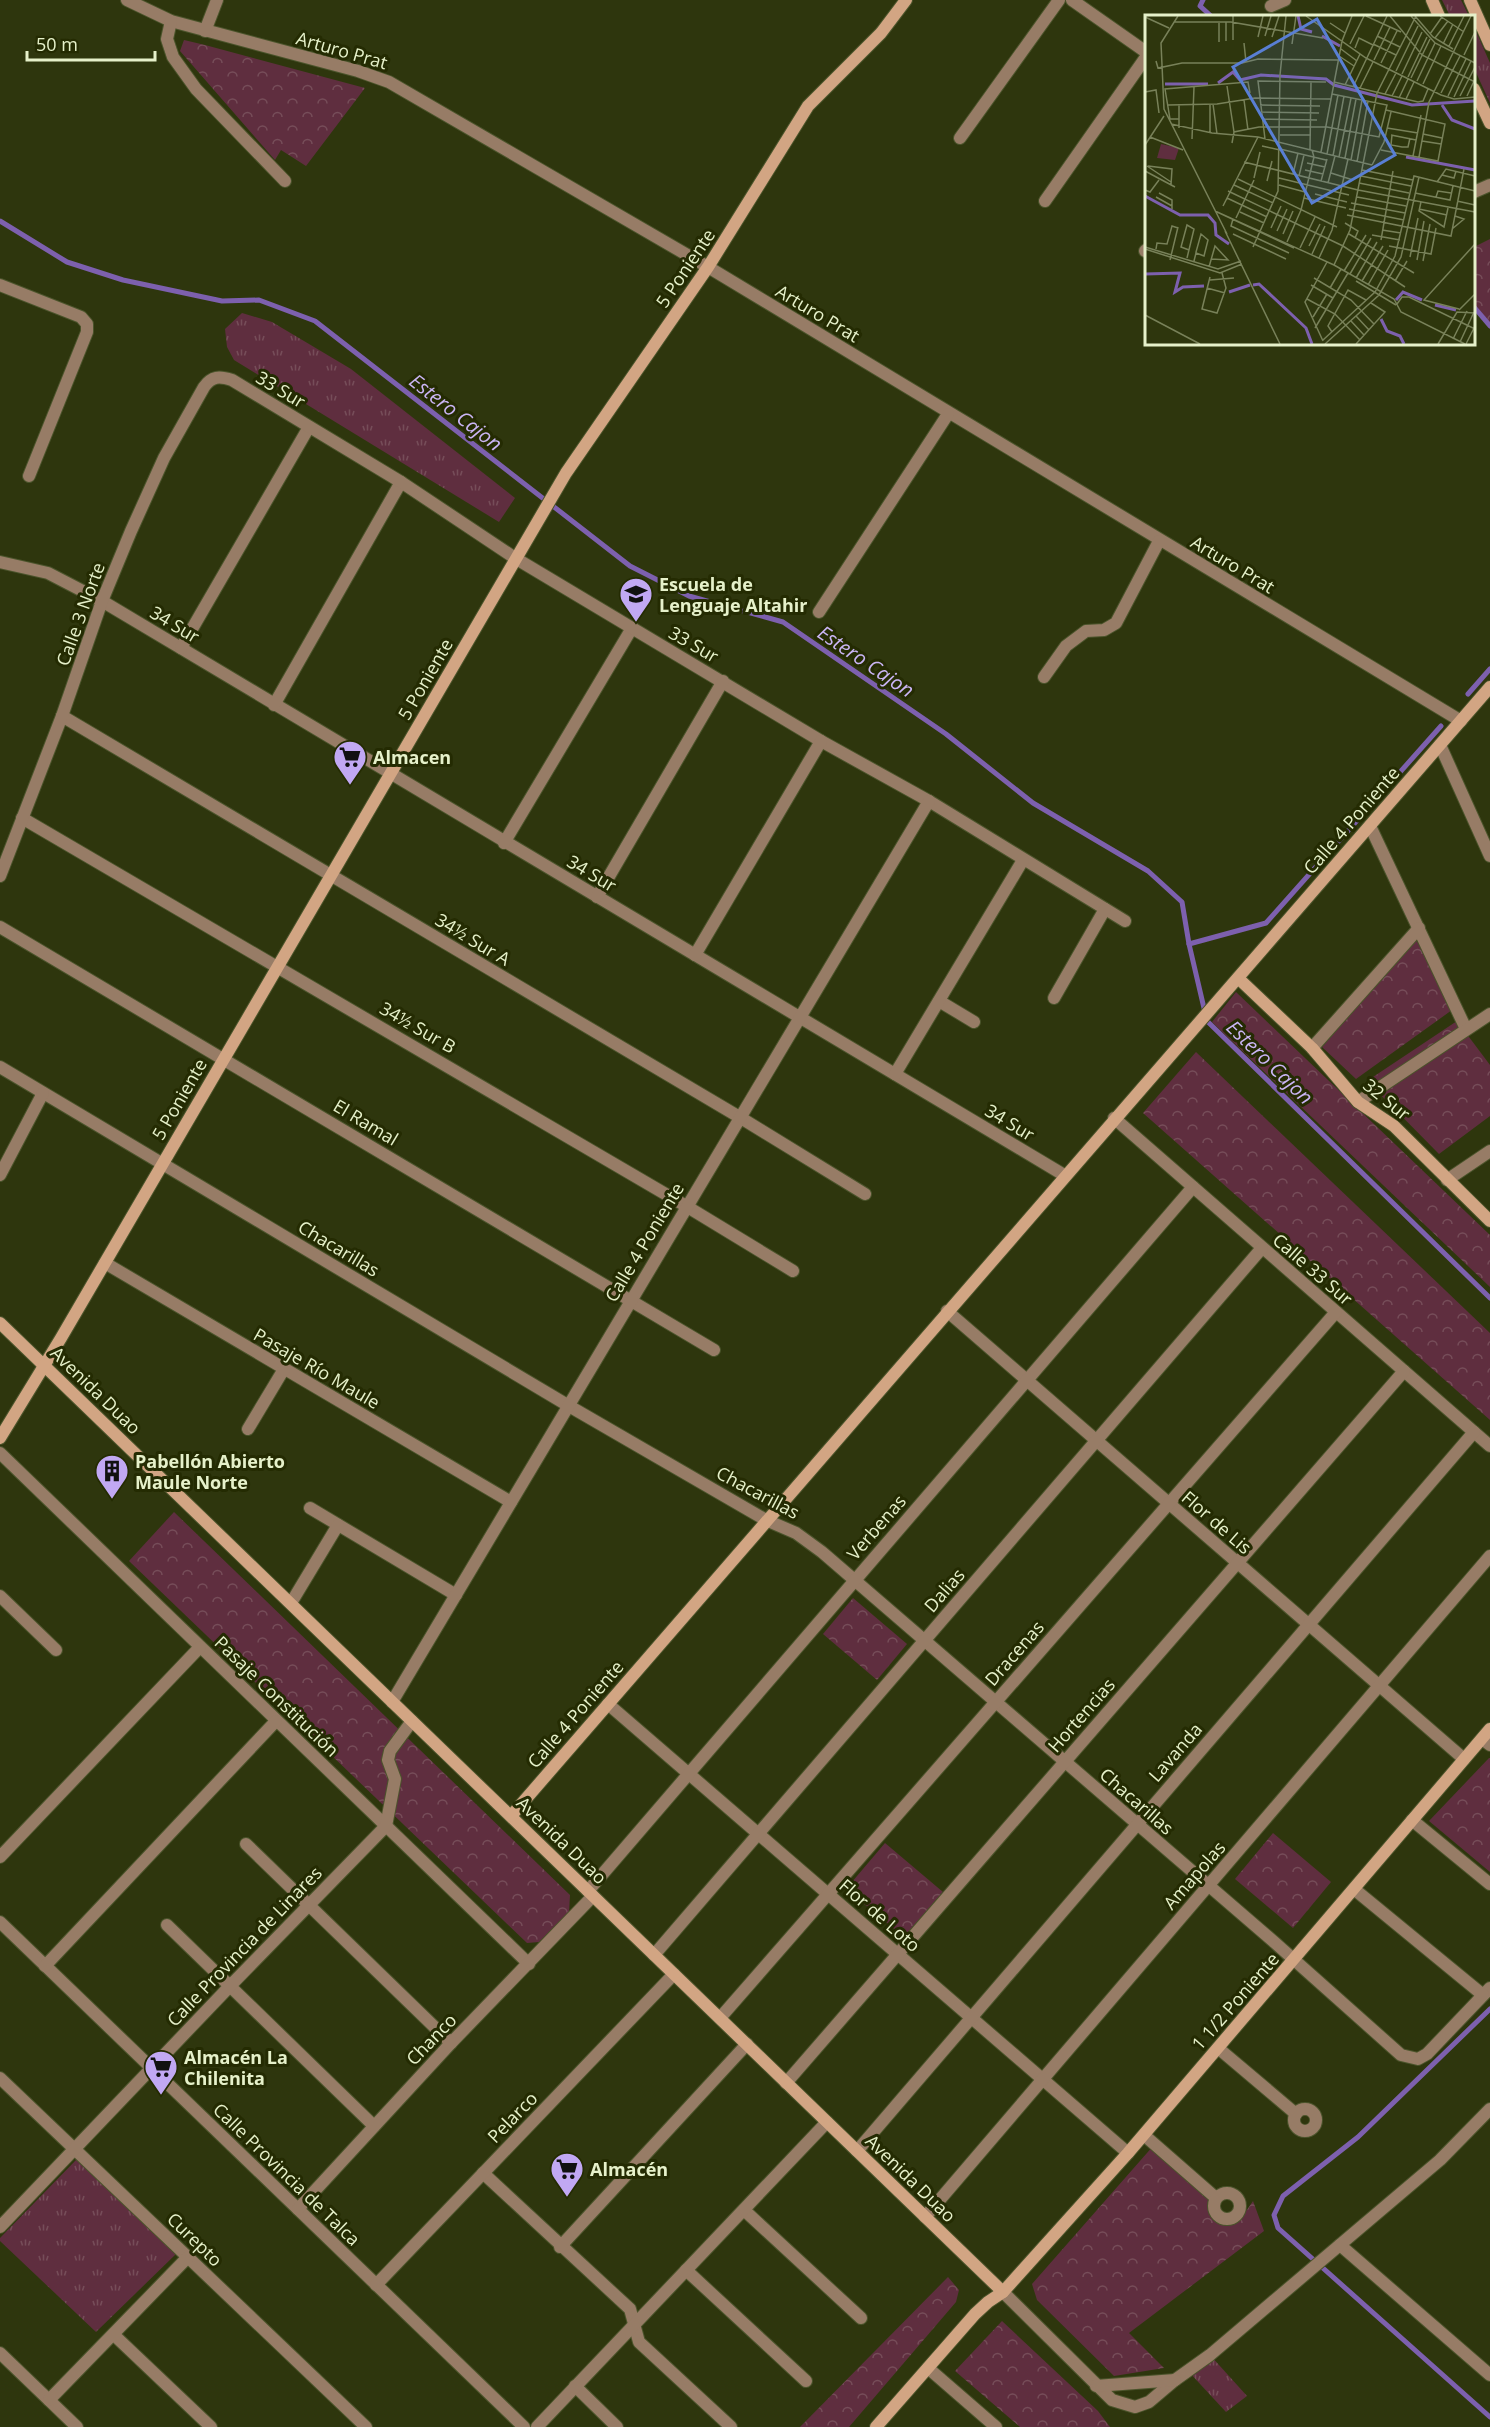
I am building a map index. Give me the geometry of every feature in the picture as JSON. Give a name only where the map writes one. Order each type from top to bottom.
[{"type":"street","name":"Arturo Prat","points":[[127,0],[171,21],[376,76],[708,267],[948,414],[1461,721]]},
{"type":"street","points":[[205,31],[217,0]]},
{"type":"street","name":"5 Poniente","points":[[0,1438],[45,1366],[566,473],[708,267],[808,106],[880,33],[906,0]]},
{"type":"street","points":[[960,138],[1059,0]]},
{"type":"street","points":[[1072,0],[1145,53]]},
{"type":"street","points":[[1271,6],[1285,0]]},
{"type":"street","points":[[1432,0],[1439,15]]},
{"type":"street","points":[[1470,0],[1488,37]]},
{"type":"street","points":[[171,21],[167,39],[173,57],[190,81],[285,181]]},
{"type":"street","points":[[1045,201],[1145,55]]},
{"type":"street","points":[[1476,102],[1490,123]]},
{"type":"street","points":[[1475,191],[1490,185]]},
{"type":"street","points":[[0,285],[81,317],[87,324],[87,332],[29,476]]},
{"type":"street","name":"33 Sur","points":[[217,377],[232,380],[309,426],[402,482],[515,558],[821,741],[929,801],[1125,921]]},
{"type":"street","name":"Calle 3 Norte","points":[[0,876],[130,531],[164,458],[204,387],[210,380],[217,377]]},
{"type":"street","points":[[819,612],[948,414]]},
{"type":"street","points":[[181,648],[309,426]]},
{"type":"street","points":[[274,705],[402,482]]},
{"type":"street","points":[[1044,677],[1066,645],[1086,631],[1104,630],[1116,623],[1159,541]]},
{"type":"street","name":"34 Sur","points":[[0,562],[55,576],[102,601],[390,775],[1064,1175]]},
{"type":"street","points":[[504,843],[632,628]]},
{"type":"street","points":[[597,897],[723,681]]},
{"type":"street","name":"Calle 4 Poniente","points":[[511,1816],[1064,1175],[1490,687]]},
{"type":"street","name":"34½ Sur A","points":[[62,716],[741,1118],[865,1194]]},
{"type":"street","points":[[694,956],[821,741]]},
{"type":"street","points":[[1440,745],[1490,856]]},
{"type":"street","name":"Calle 4 Poniente","points":[[392,1702],[929,801]]},
{"type":"street","name":"34½ Sur B","points":[[22,818],[277,965],[793,1271]]},
{"type":"street","points":[[1370,826],[1466,1029]]},
{"type":"street","points":[[895,1074],[1023,860]]},
{"type":"street","points":[[1054,998],[1105,909]]},
{"type":"street","name":"El Ramal","points":[[0,927],[714,1350]]},
{"type":"street","points":[[1312,1048],[1419,928]]},
{"type":"street","name":"32 Sur","points":[[1238,978],[1312,1048],[1358,1102],[1394,1126],[1490,1221]]},
{"type":"street","points":[[939,1001],[974,1022]]},
{"type":"street","points":[[1358,1102],[1490,1014]]},
{"type":"street","name":"Chacarillas","points":[[0,1067],[569,1406],[766,1520],[796,1533],[925,1640],[1389,2047],[1401,2055],[1418,2059],[1427,2054],[1487,1991]]},
{"type":"street","points":[[0,1174],[43,1093]]},
{"type":"street","name":"Calle 33 Sur","points":[[1114,1118],[1490,1446]]},
{"type":"street","points":[[1447,1180],[1490,1151]]},
{"type":"street","name":"Verbenas","points":[[591,1893],[688,1773],[1192,1187]]},
{"type":"street","name":"Dalias","points":[[654,1955],[1262,1248]]},
{"type":"street","name":"Pasaje Río Maule","points":[[105,1263],[511,1503]]},
{"type":"street","name":"Flor de Lis","points":[[947,1311],[1464,1759]]},
{"type":"street","name":"Dracenas","points":[[720,2018],[1336,1312]]},
{"type":"street","name":"Avenida Duao","points":[[0,1323],[1003,2292],[1096,2386],[1112,2400],[1135,2407],[1149,2402],[1175,2380]]},
{"type":"street","points":[[248,1429],[284,1369]]},
{"type":"street","name":"Hortencias","points":[[786,2083],[1404,1371]]},
{"type":"street","name":"Lavanda","points":[[857,2151],[1474,1432]]},
{"type":"street","name":"Pasaje Constitución","points":[[0,1453],[529,1964]]},
{"type":"street","points":[[310,1508],[456,1595]]},
{"type":"street","points":[[291,1603],[338,1525]]},
{"type":"street","name":"Amapolas","points":[[925,2217],[1490,1556]]},
{"type":"street","points":[[0,1596],[56,1650]]},
{"type":"street","points":[[0,1857],[200,1647]]},
{"type":"street","name":"Flor de Loto","points":[[608,1704],[1128,2153]]},
{"type":"street","points":[[45,1966],[276,1721]]},
{"type":"street","points":[[386,1826],[395,1779],[388,1760],[390,1751],[412,1721]]},
{"type":"street","name":"1 1/2 Poniente","points":[[876,2427],[975,2314],[1003,2292],[1144,2135],[1464,1759],[1487,1738]]},
{"type":"street","points":[[1412,1820],[1490,1884]]},
{"type":"street","name":"Calle Provincia de Linares","points":[[0,2226],[386,1826]]},
{"type":"street","points":[[246,1844],[451,2043]]},
{"type":"street","points":[[1354,1889],[1487,1991]]},
{"type":"street","name":"Chanco","points":[[298,2209],[451,2043],[529,1964],[591,1893]]},
{"type":"street","name":"Calle Provincia de Talca","points":[[0,1922],[524,2427]]},
{"type":"street","points":[[167,1925],[374,2126]]},
{"type":"street","name":"Pelarco","points":[[376,2285],[674,1974]]},
{"type":"street","points":[[561,2247],[747,2044]]},
{"type":"street","points":[[1218,2048],[1296,2114]]},
{"type":"street","name":"Curepto","points":[[0,2078],[366,2427]]},
{"type":"street","points":[[1096,2386],[1175,2380],[1200,2364],[1440,2160],[1490,2109]]},
{"type":"street","points":[[537,2427],[827,2122]]},
{"type":"street","points":[[1144,2135],[1216,2198]]},
{"type":"street","points":[[483,2173],[630,2309],[639,2342],[731,2427]]},
{"type":"street","points":[[744,2210],[861,2318]]},
{"type":"street","points":[[1340,2245],[1490,2375]]},
{"type":"street","points":[[50,2400],[188,2258]]},
{"type":"street","points":[[686,2270],[806,2381]]},
{"type":"street","points":[[114,2335],[211,2427]]},
{"type":"street","points":[[0,2353],[77,2427]]},
{"type":"street","points":[[928,2368],[996,2427]]},
{"type":"street","points":[[574,2386],[617,2427]]},
{"type":"green space","points":[[1442,0],[1461,0],[1468,15],[1450,15]]},
{"type":"green space","points":[[1475,29],[1490,63],[1490,103],[1475,70]]},
{"type":"green space","points":[[184,40],[365,88],[306,166],[281,150],[275,160],[180,51]]},
{"type":"green space","points":[[1490,239],[1490,328],[1475,309],[1475,246]]},
{"type":"green space","points":[[242,313],[272,322],[351,369],[515,498],[499,522],[234,360],[227,347],[225,329]]},
{"type":"green space","points":[[1416,939],[1452,1010],[1356,1079],[1322,1047]]},
{"type":"green space","points":[[1236,992],[1490,1235],[1490,1287],[1212,1022]]},
{"type":"green space","points":[[1457,1021],[1490,1065],[1490,1116],[1439,1154],[1367,1081]]},
{"type":"green space","points":[[1196,1052],[1490,1333],[1490,1420],[1143,1113]]},
{"type":"green space","points":[[174,1512],[570,1895],[569,1912],[539,1942],[527,1943],[129,1561]]},
{"type":"green space","points":[[853,1598],[907,1644],[877,1680],[823,1634]]},
{"type":"green space","points":[[1490,1758],[1490,1872],[1429,1821]]},
{"type":"green space","points":[[1273,1833],[1331,1882],[1293,1928],[1235,1879]]},
{"type":"green space","points":[[885,1843],[943,1892],[904,1937],[846,1889]]},
{"type":"green space","points":[[1154,2145],[1213,2200],[1213,2210],[1220,2215],[1231,2220],[1236,2219],[1253,2201],[1264,2231],[1129,2333],[1164,2368],[1114,2376],[1037,2300],[1032,2284]]},
{"type":"green space","points":[[77,2159],[176,2254],[96,2332],[0,2241],[0,2238]]},
{"type":"green space","points":[[948,2277],[959,2290],[956,2302],[849,2427],[800,2427]]},
{"type":"green space","points":[[1002,2321],[1098,2411],[1110,2427],[1020,2427],[955,2371]]},
{"type":"green space","points":[[1210,2355],[1247,2396],[1226,2412],[1188,2371]]},
{"type":"waterway","points":[[1203,0],[1200,6],[1210,15]]},
{"type":"waterway","name":"Estero Cajon","points":[[0,221],[67,262],[123,280],[222,301],[259,300],[315,321],[630,566],[689,596],[783,622],[946,734],[1033,803],[1148,871],[1182,902],[1207,1021],[1490,1298]]},
{"type":"waterway","points":[[1475,308],[1490,326]]},
{"type":"waterway","points":[[1468,694],[1490,669]]},
{"type":"waterway","points":[[1189,944],[1266,923],[1441,726]]},
{"type":"waterway","points":[[1490,2009],[1358,2137],[1283,2196],[1274,2215],[1278,2228],[1490,2417]]},
{"type":"place","name":"Escuela de Lenguaje Altahir","points":[[636,623]]},
{"type":"place","name":"Almacen","points":[[350,786]]},
{"type":"place","name":"Pabellón Abierto Maule Norte","points":[[112,1500]]},
{"type":"place","name":"Almacén La Chilenita","points":[[161,2096]]},
{"type":"place","name":"Almacén","points":[[567,2198]]}]
